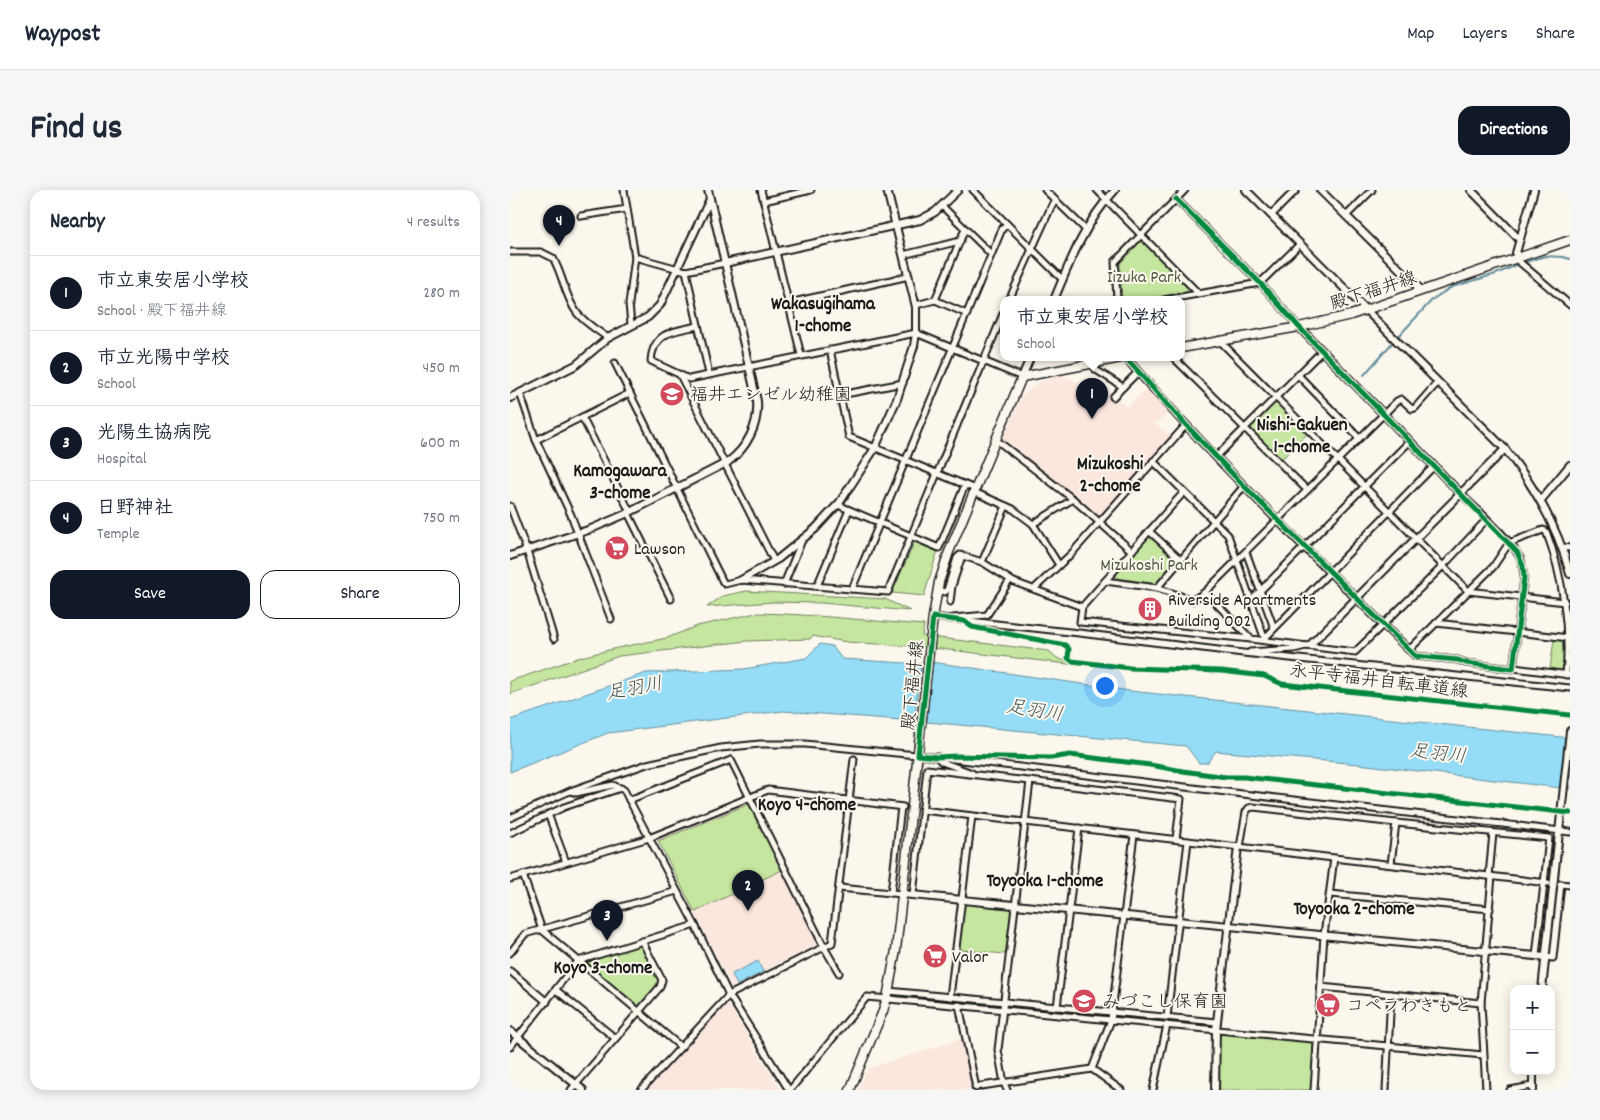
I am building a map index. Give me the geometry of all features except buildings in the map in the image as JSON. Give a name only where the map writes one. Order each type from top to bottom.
[{"type":"main road","name":"殿下福井線","points":[[1185,347],[1333,320],[1570,240]]},
{"type":"main road","points":[[1022,377],[1105,361]]},
{"type":"main road","name":"殿下福井線","points":[[850,1090],[873,1037],[888,995],[896,950],[933,617],[944,565],[1022,377]]},
{"type":"street","points":[[624,190],[635,257],[629,304],[631,324]]},
{"type":"street","points":[[510,556],[579,534],[629,512],[724,464],[736,456],[746,445],[755,424],[758,401],[708,190]]},
{"type":"street","points":[[761,190],[801,355]]},
{"type":"street","points":[[764,201],[810,190]]},
{"type":"street","points":[[615,362],[722,582],[725,584],[741,580],[774,561],[816,529],[849,490],[874,448],[897,399],[910,361],[916,333],[916,305],[887,190]]},
{"type":"street","points":[[635,257],[686,271],[725,263],[928,217],[958,190]]},
{"type":"street","points":[[973,190],[1062,278]]},
{"type":"street","points":[[1045,190],[1086,230]]},
{"type":"street","points":[[1097,190],[1199,294]]},
{"type":"street","points":[[1055,296],[1062,278],[1086,230],[1106,199],[1115,190]]},
{"type":"street","points":[[1117,296],[1115,262],[1185,190]]},
{"type":"street","points":[[1246,190],[1505,449],[1524,473],[1541,500],[1562,547],[1570,574]]},
{"type":"street","points":[[1271,215],[1296,190]]},
{"type":"street","points":[[1320,190],[1422,290]]},
{"type":"street","points":[[1346,216],[1372,190]]},
{"type":"street","points":[[1471,190],[1520,239]]},
{"type":"street","points":[[1534,190],[1516,253],[1516,259],[1570,305]]},
{"type":"street","points":[[510,398],[576,364],[608,338],[631,324],[648,317],[660,305],[710,199]]},
{"type":"street","points":[[1176,199],[1260,283],[1299,327],[1517,552],[1523,566],[1524,577],[1514,668]]},
{"type":"street","points":[[1011,296],[1052,205],[1056,201]]},
{"type":"street","points":[[942,206],[991,254]]},
{"type":"street","points":[[582,216],[627,209]]},
{"type":"street","points":[[852,588],[991,254],[1002,229],[1007,224]]},
{"type":"street","points":[[935,300],[965,229]]},
{"type":"street","points":[[903,256],[960,241]]},
{"type":"street","points":[[1185,296],[1260,283],[1300,244]]},
{"type":"street","points":[[510,252],[541,252],[553,258],[569,299],[577,312],[584,320],[608,338]]},
{"type":"street","points":[[686,271],[709,374]]},
{"type":"street","points":[[789,303],[909,276]]},
{"type":"street","points":[[916,305],[935,300],[967,314]]},
{"type":"street","points":[[741,580],[888,592],[1000,321]]},
{"type":"street","points":[[698,326],[664,334],[659,339],[651,361],[689,378],[916,333],[1022,377],[1029,361]]},
{"type":"street","points":[[1219,340],[1468,591],[1565,602]]},
{"type":"street","points":[[830,350],[849,437],[965,485],[1013,509],[1033,524],[1059,565]]},
{"type":"street","points":[[1216,457],[1322,351]]},
{"type":"street","points":[[1129,361],[1244,486],[1415,656],[1568,675],[1569,638],[1565,602],[1557,559],[1546,531],[1539,530],[1509,543],[1499,560],[1409,650]]},
{"type":"street","points":[[1177,361],[1307,490]]},
{"type":"street","points":[[1094,363],[1096,370],[1122,387]]},
{"type":"street","points":[[1113,397],[1138,372]]},
{"type":"street","points":[[679,374],[774,561]]},
{"type":"street","points":[[1298,376],[1359,438]]},
{"type":"street","points":[[1106,581],[1157,588],[1193,600],[1205,592],[1237,561],[1399,400],[1415,408],[1438,382]]},
{"type":"street","points":[[840,395],[903,383]]},
{"type":"street","points":[[520,393],[536,440],[579,534],[611,619]]},
{"type":"street","points":[[536,440],[630,393]]},
{"type":"street","points":[[582,417],[671,599]]},
{"type":"street","points":[[1034,589],[1100,522],[1186,425]]},
{"type":"street","points":[[995,439],[1073,499],[1132,551]]},
{"type":"street","points":[[1251,600],[1410,441]]},
{"type":"street","points":[[1243,653],[1258,650],[1294,650],[1309,646],[1505,449]]},
{"type":"street","points":[[1153,461],[1228,535],[1265,639]]},
{"type":"street","points":[[1541,500],[1570,465]]},
{"type":"street","points":[[1265,639],[1434,466]]},
{"type":"street","points":[[838,505],[939,548],[965,485]]},
{"type":"street","points":[[1157,588],[1244,486]]},
{"type":"street","points":[[1184,492],[1082,607],[1080,622],[1265,639],[1355,652],[1443,566],[1487,519]]},
{"type":"street","points":[[1033,524],[1073,499]]},
{"type":"street","points":[[510,506],[527,551],[554,639]]},
{"type":"street","points":[[982,562],[1006,506]]},
{"type":"street","points":[[817,586],[850,510]]},
{"type":"street","points":[[1149,532],[1182,560]]},
{"type":"street","points":[[784,584],[802,540]]},
{"type":"street","points":[[1562,547],[1570,548]]},
{"type":"street","points":[[1246,552],[1274,628]]},
{"type":"street","points":[[938,590],[946,591],[958,555],[982,562],[1010,580],[1082,607]]},
{"type":"street","points":[[950,602],[952,586],[962,556]]},
{"type":"street","points":[[949,619],[959,616],[987,615],[1010,580]]},
{"type":"street","points":[[1205,592],[1251,639]]},
{"type":"street","points":[[933,617],[1570,688]]},
{"type":"street","points":[[1436,623],[1569,638]]},
{"type":"street","points":[[1542,985],[1570,731]]},
{"type":"street","points":[[510,818],[570,791],[647,764],[721,748],[760,744],[805,744],[937,757],[1558,828],[1570,832]]},
{"type":"street","points":[[937,757],[942,762],[976,775]]},
{"type":"street","points":[[641,1090],[729,995],[832,943],[854,758]]},
{"type":"street","points":[[629,800],[731,760],[824,947],[839,973]]},
{"type":"street","points":[[913,895],[927,769],[1181,800],[1176,839]]},
{"type":"street","points":[[1007,1090],[998,1050],[1030,781]]},
{"type":"street","points":[[570,791],[576,793],[613,785],[621,788],[695,925],[729,995],[789,1090],[868,996],[950,997],[1217,1022]]},
{"type":"street","points":[[510,833],[564,807],[621,788]]},
{"type":"street","points":[[510,878],[649,838],[768,790],[902,807],[891,893]]},
{"type":"street","points":[[1215,1090],[1216,1030],[1228,926],[1246,812],[1253,806],[1396,823],[1549,838],[1546,882],[1536,956]]},
{"type":"street","points":[[922,810],[1546,882]]},
{"type":"street","points":[[548,814],[566,862]]},
{"type":"street","points":[[950,997],[972,816]]},
{"type":"street","points":[[1392,864],[1396,823]]},
{"type":"street","points":[[1057,1007],[1079,828]]},
{"type":"street","points":[[1486,1090],[1482,1003],[1490,909],[1493,833]]},
{"type":"street","points":[[1092,1069],[1111,1020],[1134,835]]},
{"type":"street","points":[[1166,1017],[1188,841]]},
{"type":"street","points":[[1314,1090],[1324,935],[1334,858]]},
{"type":"street","points":[[523,875],[542,930],[681,1047]]},
{"type":"street","points":[[839,888],[1553,958],[1561,884],[1570,885]]},
{"type":"street","points":[[510,952],[525,934],[677,891]]},
{"type":"street","points":[[1330,894],[1490,909]]},
{"type":"street","points":[[510,1048],[578,961],[695,925]]},
{"type":"street","points":[[570,1090],[660,987],[662,980],[642,941]]},
{"type":"street","points":[[510,971],[547,1002]]},
{"type":"street","points":[[1320,987],[1482,1003]]},
{"type":"street","points":[[556,990],[615,1038]]},
{"type":"street","points":[[1386,1090],[1391,994]]},
{"type":"street","points":[[888,995],[1004,1010],[1484,1055]]},
{"type":"street","points":[[959,1005],[976,1088],[1092,1069],[1121,1090]]},
{"type":"street","points":[[1154,1090],[1167,1025]]},
{"type":"street","points":[[510,1031],[583,1090]]},
{"type":"street","points":[[1510,1090],[1532,1088],[1533,1075]]},
{"type":"shaded area","points":[[1061,375],[1116,398],[1127,407],[1147,388],[1170,412],[1155,424],[1172,436],[1101,517],[1098,517],[1005,443],[1003,439],[1021,397],[1038,383]]},
{"type":"shaded area","points":[[749,802],[752,804],[820,943],[732,987],[657,839]]},
{"type":"shaded area","points":[[725,1004],[729,1005],[781,1090],[646,1090]]},
{"type":"shaded area","points":[[961,1039],[964,1040],[974,1090],[858,1090],[867,1070],[870,1068]]},
{"type":"green space","name":"Iizuka Park","points":[[1141,240],[1191,291],[1164,296],[1122,296],[1120,262]]},
{"type":"green space","points":[[1275,402],[1307,434],[1281,460],[1250,427]]},
{"type":"green space","name":"Mizukoshi Park","points":[[1149,535],[1177,559],[1156,584],[1117,578],[1116,573]]},
{"type":"green space","points":[[915,541],[938,550],[924,596],[892,593]]},
{"type":"green space","points":[[746,591],[885,599],[910,611],[821,603],[773,602],[707,607],[723,596]]},
{"type":"green space","points":[[756,613],[924,625],[922,636],[1049,651],[1057,658],[1076,665],[924,647],[847,642],[812,636],[810,639],[747,641],[619,656],[510,694],[510,681],[581,657],[667,638],[697,626]]},
{"type":"green space","points":[[1554,639],[1565,640],[1564,671],[1550,669]]},
{"type":"green space","points":[[749,804],[782,870],[695,912],[658,841]]},
{"type":"green space","points":[[965,904],[1010,909],[1012,911],[1007,952],[1005,954],[961,950],[958,948],[963,906]]},
{"type":"green space","points":[[638,945],[641,947],[658,980],[657,985],[638,1006],[587,962]]},
{"type":"green space","points":[[1219,1030],[1313,1039],[1312,1090],[1217,1090]]},
{"type":"water","name":"足羽川","points":[[820,644],[832,646],[842,659],[921,664],[914,721],[783,711],[608,733],[510,772],[510,720],[646,673],[744,669],[806,658]]},
{"type":"water","name":"足羽川","points":[[932,662],[1130,691],[1570,738],[1570,789],[1358,764],[1216,751],[1207,763],[1199,763],[1186,746],[927,722]]},
{"type":"water","points":[[758,961],[763,972],[737,985],[732,974]]},
{"type":"waterway","points":[[1397,338],[1433,299],[1452,287],[1496,274],[1545,256],[1570,259]]},
{"type":"waterway","points":[[1364,375],[1393,342]]},
{"type":"tunnel","points":[[903,807],[922,810]]},
{"type":"cycle path","points":[[1129,361],[1244,486],[1415,656],[1458,660],[1466,663],[1513,669],[1524,577],[1523,566],[1517,552],[1299,327],[1260,283],[1176,199]]},
{"type":"cycle path","name":"永平寺福井自転車道線","points":[[1570,715],[1282,684],[1264,676],[1221,671],[1130,668],[1072,661],[1068,658],[1069,649],[1065,645],[972,627],[964,621],[933,617],[918,755],[937,757],[1051,758],[1070,755],[1226,777],[1244,777],[1570,813]]},
{"type":"place","name":"日野神社","points":[[559,246]]},
{"type":"place","name":"福井エンゼル幼稚園","points":[[672,394]]},
{"type":"place","name":"市立東安居小学校","points":[[1092,419]]},
{"type":"place","name":"Lawson","points":[[617,548]]},
{"type":"place","name":"Riverside Apartments Building 002","points":[[1150,609]]},
{"type":"place","name":"市立光陽中学校","points":[[748,911]]},
{"type":"place","name":"光陽生協病院","points":[[607,941]]},
{"type":"place","name":"Valor","points":[[935,956]]},
{"type":"place","name":"みづこし保育園","points":[[1084,1001]]},
{"type":"place","name":"コペラわきもと","points":[[1328,1005]]},
{"type":"district","name":"Wakasugihama 1-chome","points":[[823,313]]},
{"type":"district","name":"Nishi-Gakuen 1-chome","points":[[1302,434]]},
{"type":"district","name":"Mizukoshi 2-chome","points":[[1110,473]]},
{"type":"district","name":"Kamogawara 3-chome","points":[[620,480]]},
{"type":"district","name":"Koyo 4-chome","points":[[807,803]]},
{"type":"district","name":"Toyooka 1-chome","points":[[1045,879]]},
{"type":"district","name":"Toyooka 2-chome","points":[[1354,907]]},
{"type":"district","name":"Koyo 3-chome","points":[[603,966]]}]
